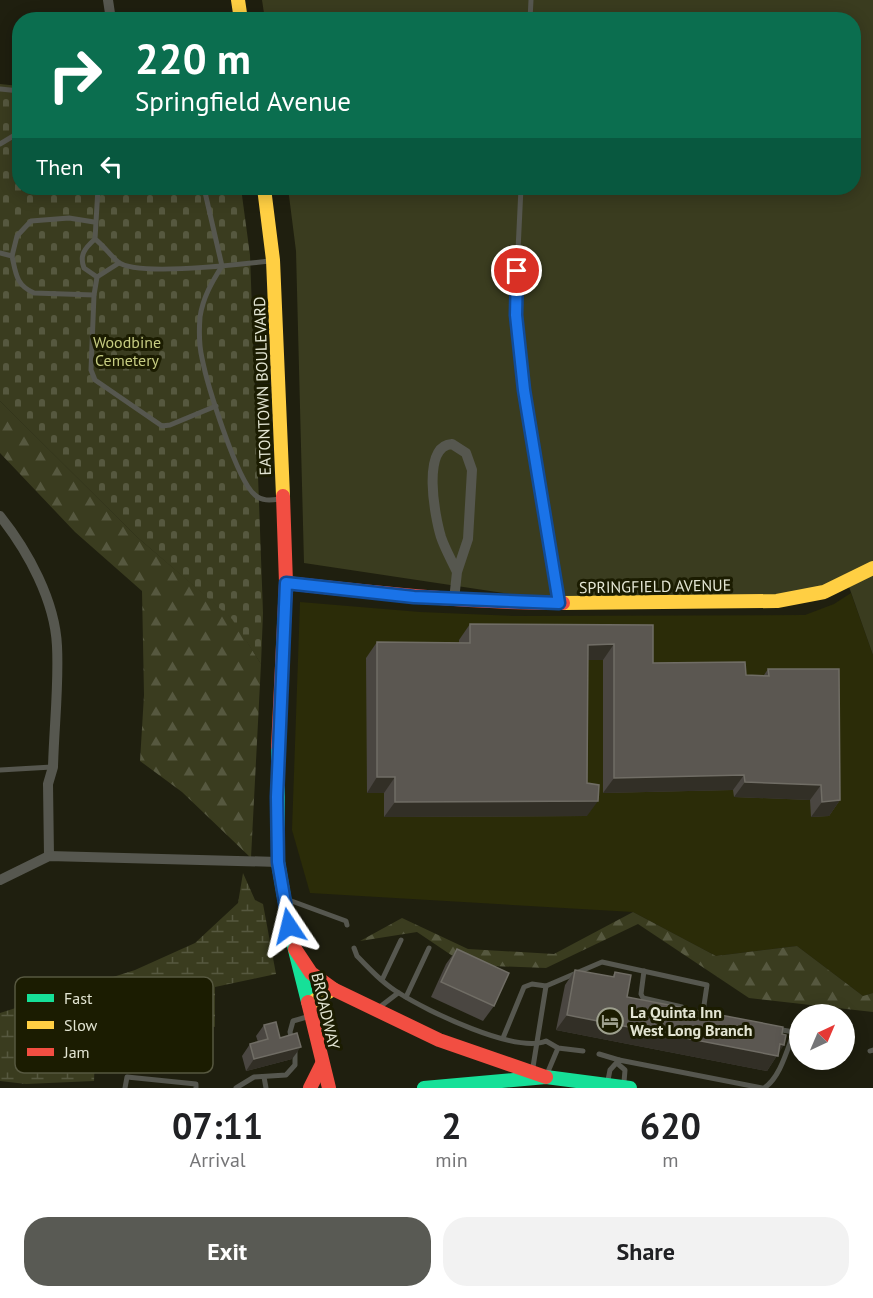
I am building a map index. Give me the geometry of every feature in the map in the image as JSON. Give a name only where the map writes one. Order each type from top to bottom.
[{"type":"main road","name":"EATONTOWN BOULEVARD","points":[[265,195],[273,260],[286,583]]},
{"type":"main road","name":"SPRINGFIELD AVENUE","points":[[286,583],[454,600],[559,603],[794,600],[824,592],[873,568]]},
{"type":"main road","name":"BROADWAY","points":[[286,583],[277,775],[278,862],[295,949],[329,1088]]},
{"type":"main road","points":[[295,949],[311,973],[333,989],[439,1040],[536,1076],[626,1087]]},
{"type":"main road","points":[[310,1010],[333,989]]},
{"type":"main road","points":[[310,1088],[322,1064]]},
{"type":"main road","points":[[424,1088],[536,1076]]},
{"type":"street","points":[[454,600],[457,572],[468,539],[472,470],[466,453],[452,444],[438,450],[434,458],[432,481],[441,537],[457,572]]},
{"type":"street","points":[[0,516],[30,563],[52,619],[57,644],[53,767],[48,784],[49,856]]},
{"type":"street","points":[[0,880],[49,856],[278,862]]},
{"type":"lane","points":[[97,195],[94,222],[95,239],[119,263],[144,267],[208,269],[273,260]]},
{"type":"lane","points":[[206,195],[222,266],[206,295],[199,336],[201,358],[234,458],[249,489],[263,500],[283,499]]},
{"type":"lane","points":[[520,195],[516,292],[517,333],[559,603]]},
{"type":"lane","points":[[94,222],[69,218],[31,220],[17,236],[12,256],[16,278],[26,290],[34,293],[94,295]]},
{"type":"lane","points":[[95,239],[85,248],[81,262],[84,268],[97,277]]},
{"type":"lane","points":[[0,253],[12,256]]},
{"type":"lane","points":[[119,263],[97,277],[94,295],[91,370],[95,380],[162,426],[170,425],[216,406]]},
{"type":"lane","points":[[0,770],[53,767]]},
{"type":"lane","points":[[285,899],[346,921],[347,925]]},
{"type":"lane","points":[[382,980],[401,940]]},
{"type":"lane","points":[[354,948],[357,956],[398,993],[476,1032],[536,1045],[546,1041],[558,1048],[583,1051]]},
{"type":"lane","points":[[406,997],[429,948]]},
{"type":"lane","points":[[503,1038],[525,987],[532,984],[546,986],[602,962],[707,985],[703,1012]]},
{"type":"lane","points":[[644,971],[641,994],[643,998],[714,1015]]},
{"type":"lane","points":[[536,1076],[536,1045],[546,986]]},
{"type":"lane","points":[[375,1010],[398,993]]},
{"type":"lane","points":[[236,1088],[254,1077],[286,1075],[295,1065],[296,1057],[290,1032],[293,1021],[310,1010]]},
{"type":"lane","points":[[599,1054],[619,1062],[763,1088],[770,1084],[794,1032],[771,1027]]},
{"type":"lane","points":[[536,1076],[558,1048]]},
{"type":"lane","points":[[607,1085],[610,1070],[619,1062]]},
{"type":"lane","points":[[619,1062],[625,1070],[626,1087]]},
{"type":"lane","points":[[125,1088],[127,1077],[196,1086]]},
{"type":"lane","points":[[264,1077],[266,1088]]},
{"type":"shaded area","points":[[851,593],[873,655],[873,993],[863,996],[797,946],[716,956],[633,912],[310,893],[292,830],[300,602],[420,612],[514,616],[805,615],[834,604]]},
{"type":"green space","points":[[262,0],[873,0],[873,655],[847,581],[792,598],[563,602],[304,563],[296,251],[289,195],[861,195],[861,12],[264,12]]},
{"type":"green space","name":"Woodbine Cemetery","points":[[0,84],[12,85],[12,195],[242,195],[250,255],[263,613],[261,664],[232,619],[137,537],[0,401]]},
{"type":"green space","points":[[0,401],[137,537],[233,619],[261,664],[251,858],[182,792],[140,761],[144,695],[142,591],[75,532],[0,453]]},
{"type":"green space","points":[[243,873],[255,900],[263,904],[276,974],[215,987],[215,1027],[213,1026],[213,977],[113,977],[135,970],[195,943],[238,903]]},
{"type":"green space","points":[[633,912],[716,956],[797,946],[863,996],[873,993],[873,1012],[855,1010],[855,1004],[802,1004],[749,998],[638,924],[546,968],[466,965],[417,932],[360,941],[402,918],[468,949],[554,954]]},
{"type":"green space","points":[[15,1008],[15,1073],[94,1073],[94,1081],[26,1084],[0,1081],[0,1013]]},
{"type":"building","points":[[470,624],[653,625],[653,663],[745,662],[746,675],[769,676],[768,669],[839,669],[840,800],[822,802],[821,785],[745,782],[744,775],[614,778],[614,644],[588,645],[587,783],[599,785],[598,801],[395,802],[395,777],[377,777],[377,642],[470,643]]},
{"type":"building","points":[[457,949],[509,973],[494,1006],[441,982]]},
{"type":"building","points":[[575,970],[614,977],[615,972],[631,975],[627,997],[783,1027],[782,1034],[786,1035],[784,1045],[780,1044],[778,1056],[567,1015]]},
{"type":"building","points":[[276,1022],[280,1038],[297,1033],[301,1047],[254,1059],[250,1044],[268,1039],[264,1025]]},
{"type":"traffic: fast","points":[[278,747],[278,862],[289,926],[308,1002]]},
{"type":"traffic: fast","points":[[424,1088],[546,1077],[630,1088]]},
{"type":"traffic: slow","points":[[238,0],[240,12]]},
{"type":"traffic: slow","points":[[265,195],[273,260],[283,496]]},
{"type":"traffic: slow","points":[[563,603],[777,601],[824,592],[873,568]]},
{"type":"traffic: slow","points":[[309,1004],[333,989]]},
{"type":"traffic: jam","points":[[278,747],[286,583],[283,496]]},
{"type":"traffic: jam","points":[[286,583],[459,599],[563,603]]},
{"type":"traffic: jam","points":[[295,949],[311,973],[333,989],[439,1040],[546,1077]]},
{"type":"traffic: jam","points":[[308,1002],[329,1088]]},
{"type":"traffic: jam","points":[[310,1088],[322,1064]]},
{"type":"place","name":"La Quinta Inn West Long Branch","points":[[610,1021]]},
{"type":"route","points":[[289,926],[278,862],[277,797],[286,583],[414,597],[506,603],[559,603],[524,390],[517,333],[517,271]]}]
